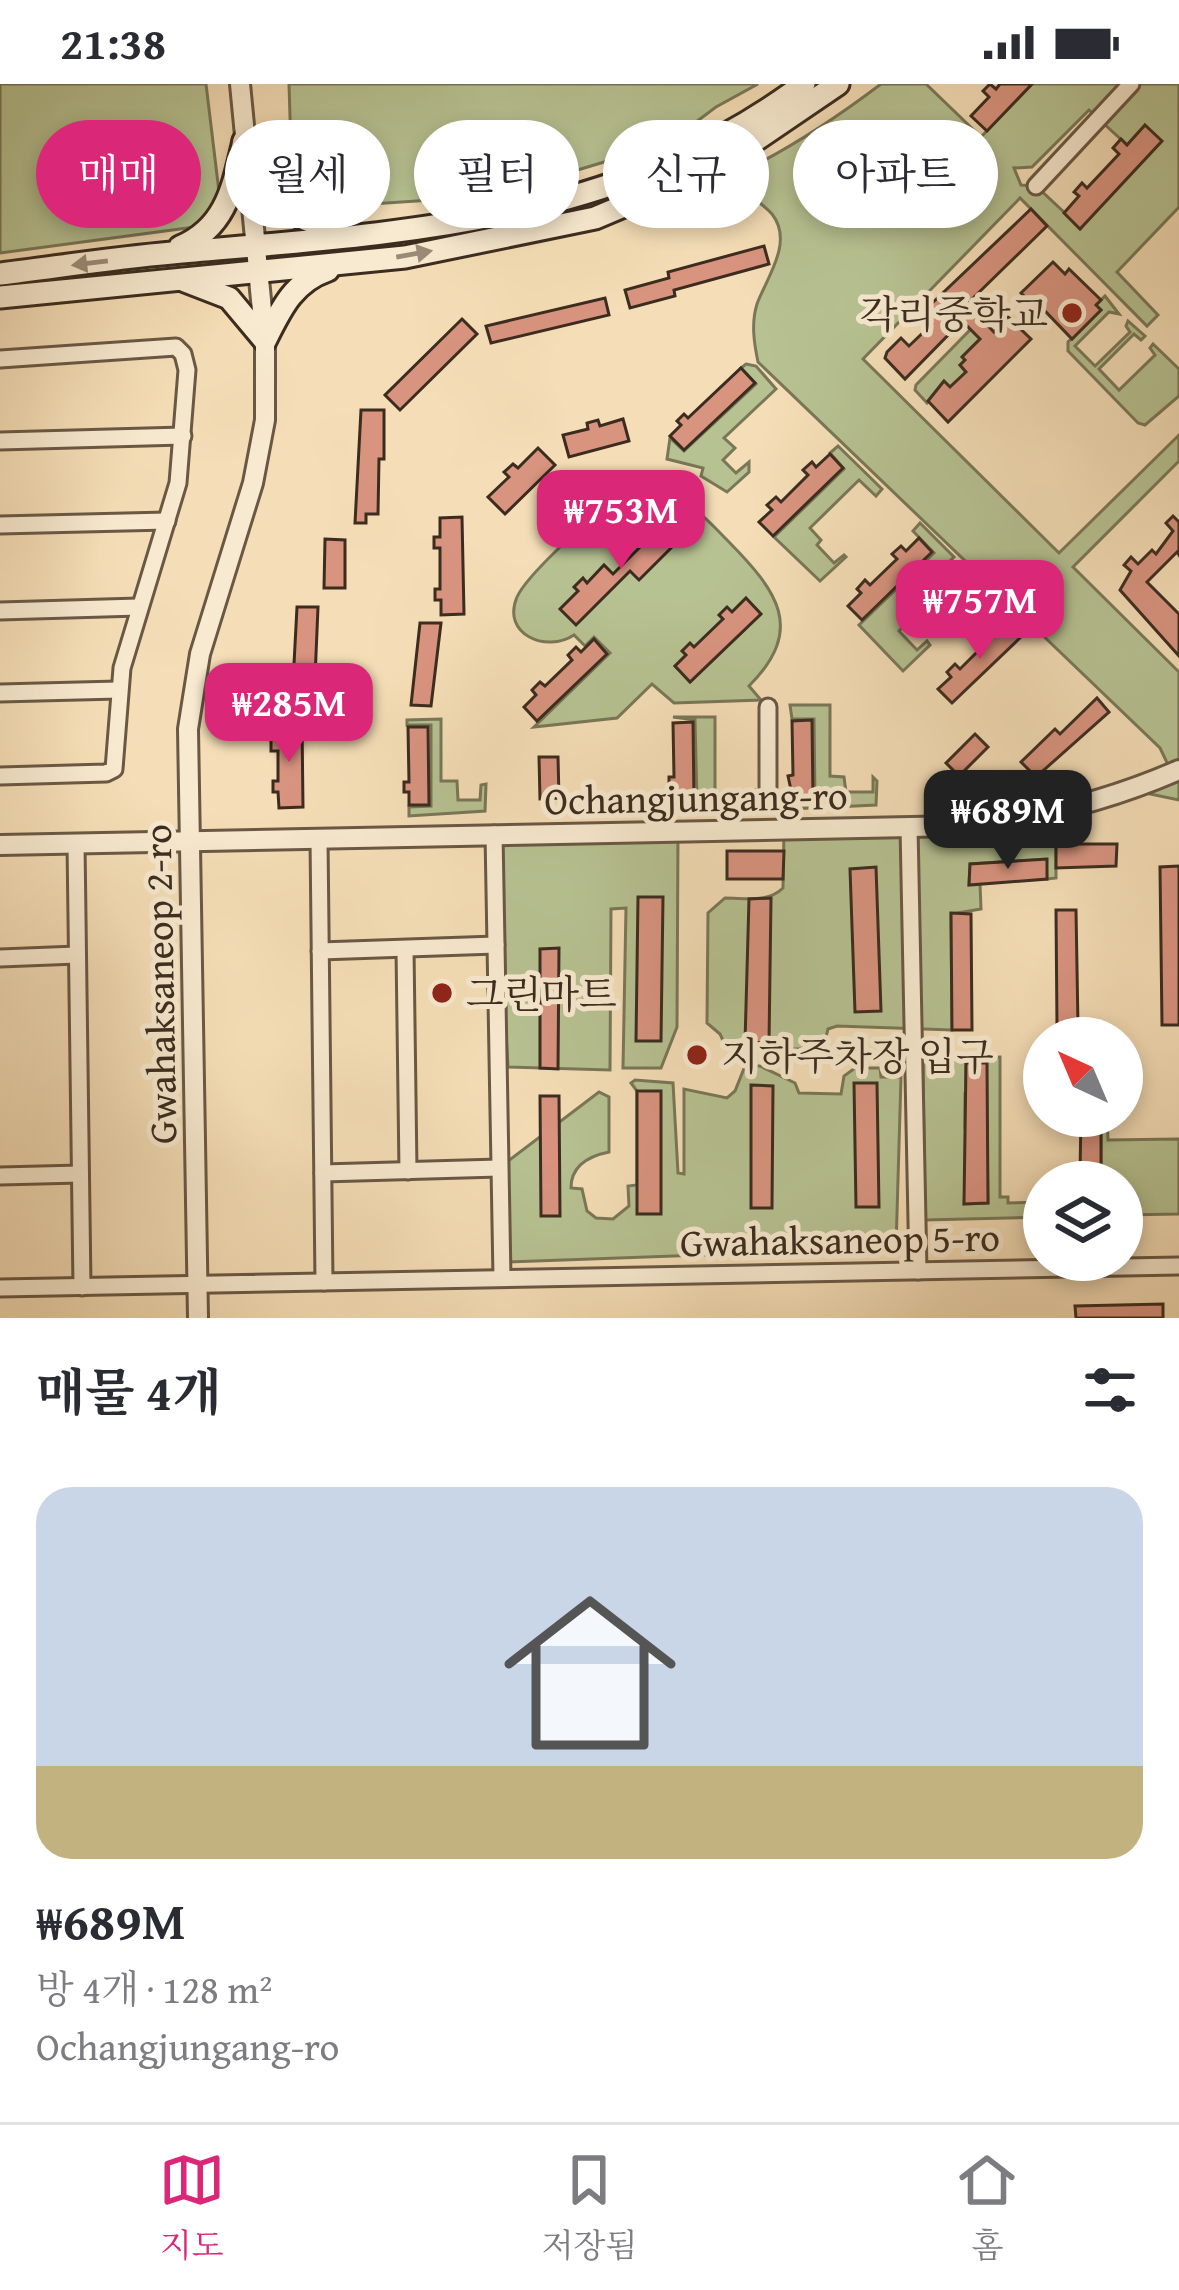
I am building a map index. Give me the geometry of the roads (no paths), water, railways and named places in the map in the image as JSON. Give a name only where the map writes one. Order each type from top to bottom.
[{"type":"main road","points":[[0,296],[173,278],[374,233],[458,224],[580,196],[697,149],[804,84]]},
{"type":"main road","points":[[0,274],[165,253],[352,261],[405,257],[595,218],[716,167],[838,84]]},
{"type":"main road","points":[[165,253],[211,230],[225,206]]},
{"type":"main road","points":[[338,228],[374,233]]},
{"type":"main road","points":[[173,278],[229,298],[265,341],[294,290],[310,276],[352,261]]},
{"type":"street","name":"Gwahaksaneop 2-ro","points":[[240,84],[243,120]]},
{"type":"street","points":[[1036,186],[1131,84]]},
{"type":"street","name":"Gwahaksaneop 2-ro","points":[[198,1318],[189,841],[192,688],[262,451],[265,341],[251,228]]},
{"type":"street","points":[[0,359],[176,347],[187,370],[178,483],[118,690],[114,769],[0,776]]},
{"type":"street","points":[[0,441],[183,436]]},
{"type":"street","points":[[0,525],[166,521]]},
{"type":"street","points":[[0,611],[139,608]]},
{"type":"street","points":[[0,692],[118,690]]},
{"type":"street","points":[[768,707],[768,787]]},
{"type":"street","name":"Ochangjungang-ro","points":[[0,845],[990,823],[1081,806],[1179,770]]},
{"type":"street","points":[[910,826],[918,1271]]},
{"type":"street","name":"Ochangjungang-ro","points":[[494,834],[499,1168]]},
{"type":"street","points":[[319,840],[324,1282]]},
{"type":"street","points":[[76,844],[82,1287]]},
{"type":"street","points":[[320,951],[496,945]]},
{"type":"street","points":[[404,949],[408,1171]]},
{"type":"street","points":[[0,958],[77,956]]},
{"type":"street","points":[[323,1173],[499,1168],[502,1278]]},
{"type":"street","points":[[0,1176],[80,1174]]},
{"type":"street","name":"Gwahaksaneop 5-ro","points":[[0,1288],[1179,1266]]},
{"type":"place","name":"각리중학교","points":[[1072,313]]},
{"type":"place","name":"그린마트","points":[[442,993]]},
{"type":"place","name":"지하주차장 입구","points":[[697,1055]]}]
